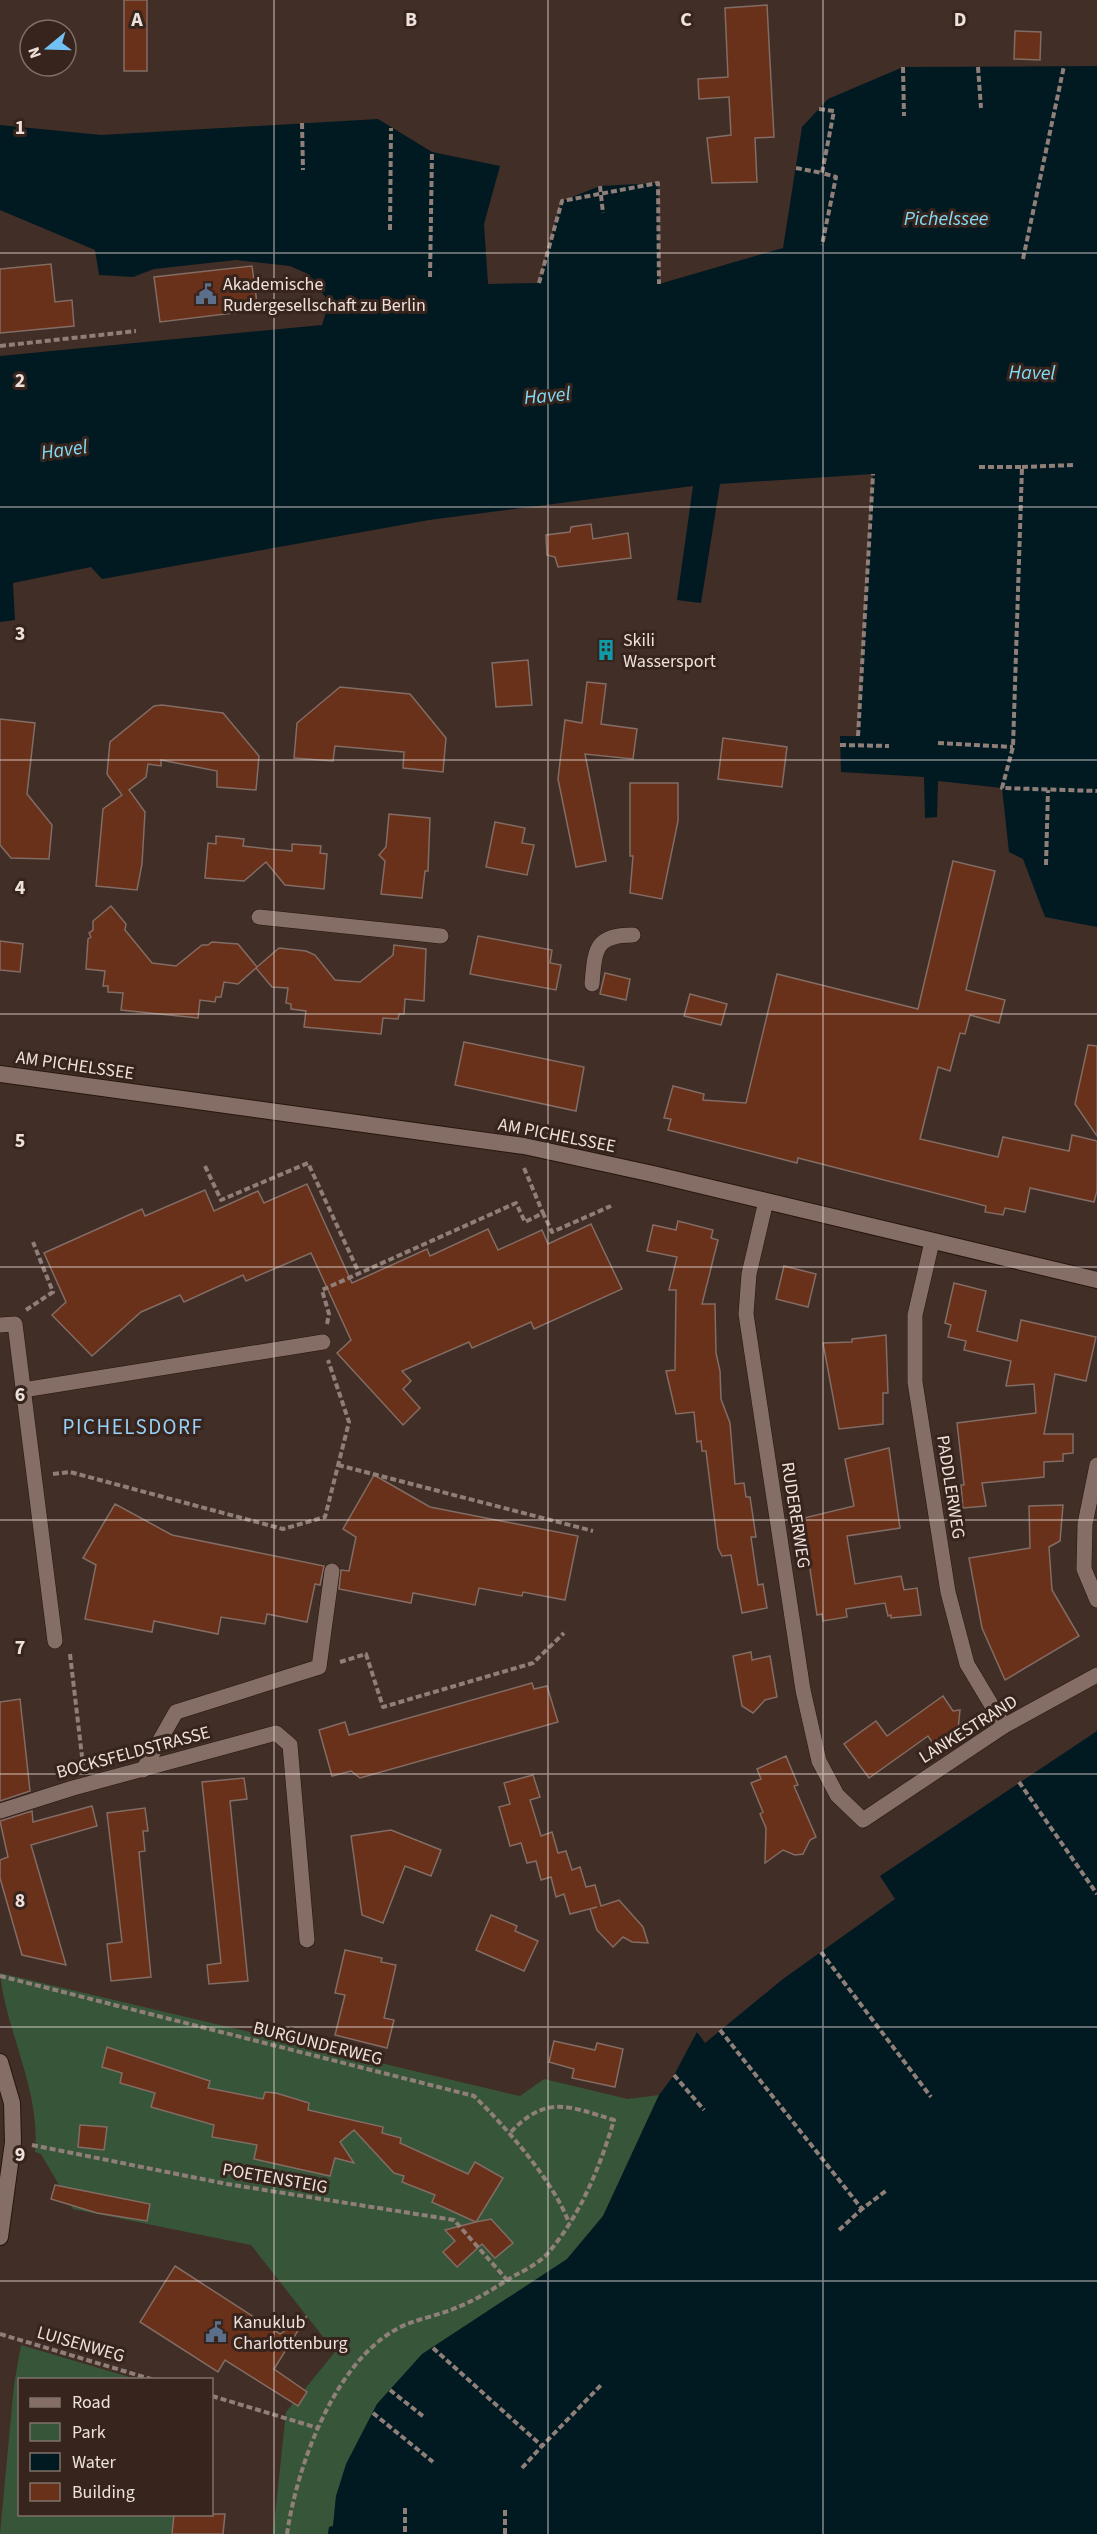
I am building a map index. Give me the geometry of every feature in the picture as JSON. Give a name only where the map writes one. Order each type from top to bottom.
[{"type":"street","name":"AM PICHELSSEE","points":[[0,1074],[524,1146],[1097,1280]]},
{"type":"street","points":[[0,2062],[12,2103],[13,2142],[0,2237]]},
{"type":"lane","points":[[259,917],[441,936]]},
{"type":"lane","points":[[592,984],[594,958],[600,942],[612,935],[633,935]]},
{"type":"lane","name":"RUDERERWEG","points":[[766,1201],[749,1274],[746,1314],[803,1690],[819,1761],[837,1795],[863,1820]]},
{"type":"lane","name":"PADDLERWEG","points":[[932,1242],[915,1315],[915,1382],[948,1592],[967,1664],[1004,1726]]},
{"type":"lane","points":[[0,1325],[15,1324],[55,1641]]},
{"type":"lane","points":[[23,1390],[323,1342]]},
{"type":"lane","points":[[1097,1465],[1085,1524],[1084,1569],[1097,1600]]},
{"type":"lane","points":[[143,1770],[176,1712],[319,1667],[332,1571]]},
{"type":"lane","name":"LANKESTRAND","points":[[863,1820],[1004,1726],[1097,1676]]},
{"type":"lane","name":"BOCKSFELDSTRASSE","points":[[0,1810],[276,1733],[290,1745],[307,1940]]},
{"type":"path","points":[[1023,259],[1064,66]]},
{"type":"path","points":[[903,67],[904,116]]},
{"type":"path","points":[[978,67],[981,108]]},
{"type":"path","points":[[819,109],[834,111],[822,173]]},
{"type":"path","points":[[302,123],[303,170]]},
{"type":"path","points":[[390,230],[391,128]]},
{"type":"path","points":[[430,277],[432,152]]},
{"type":"path","points":[[796,168],[836,177],[822,245]]},
{"type":"path","points":[[539,283],[562,201],[658,183],[659,284]]},
{"type":"path","points":[[600,186],[603,213]]},
{"type":"path","points":[[0,346],[136,331]]},
{"type":"path","points":[[979,467],[1074,465]]},
{"type":"path","points":[[1022,467],[1013,747],[1002,788],[1097,791]]},
{"type":"path","points":[[858,736],[873,474]]},
{"type":"path","points":[[938,742],[1013,747]]},
{"type":"path","points":[[840,745],[889,746]]},
{"type":"path","points":[[1046,865],[1048,790]]},
{"type":"path","points":[[524,1146],[522,1163],[552,1232],[611,1206]]},
{"type":"path","points":[[205,1166],[221,1200],[308,1163],[359,1273]]},
{"type":"path","points":[[50,1474],[70,1472],[283,1529],[325,1517],[349,1422],[323,1342],[329,1314],[322,1290],[516,1203],[525,1222],[543,1213]]},
{"type":"path","points":[[338,1465],[593,1531]]},
{"type":"path","points":[[319,1667],[366,1654],[383,1707],[533,1663],[564,1633]]},
{"type":"path","points":[[1019,1782],[1097,1894]]},
{"type":"path","points":[[821,1952],[931,2097]]},
{"type":"path","name":"BURGUNDERWEG","points":[[0,1976],[474,2096],[509,2134],[562,2204],[569,2223]]},
{"type":"path","points":[[720,2030],[862,2209]]},
{"type":"path","points":[[674,2075],[704,2110]]},
{"type":"path","points":[[287,2534],[297,2490],[318,2427],[335,2390],[362,2358],[388,2336],[404,2326],[457,2308],[547,2254],[569,2223],[602,2160],[614,2120],[560,2106],[543,2107],[518,2124],[509,2134]]},
{"type":"path","name":"POETENSTEIG","points":[[13,2142],[227,2184],[454,2220],[507,2280]]},
{"type":"path","points":[[839,2230],[887,2190]]},
{"type":"path","name":"LUISENWEG","points":[[0,2334],[151,2378]]},
{"type":"path","points":[[433,2348],[542,2446]]},
{"type":"path","points":[[522,2468],[601,2385]]},
{"type":"path","points":[[390,2390],[424,2417]]},
{"type":"path","points":[[213,2396],[318,2427]]},
{"type":"path","points":[[373,2413],[433,2462]]},
{"type":"path","points":[[405,2508],[405,2534]]},
{"type":"path","points":[[505,2510],[505,2534]]},
{"type":"green space","points":[[0,1973],[520,2096],[544,2079],[628,2099],[659,2095],[603,2216],[567,2259],[390,2390],[377,2404],[336,2496],[333,2526],[329,2527],[328,2534],[273,2534],[286,2412],[335,2352],[251,2245],[73,2209],[41,2154],[35,2152],[33,2107],[3,1995]]},
{"type":"green space","points":[[21,2345],[133,2378],[18,2378],[18,2516],[174,2516],[172,2534],[0,2534],[14,2385]]},
{"type":"water","points":[[1097,66],[1097,927],[1045,917],[1023,859],[1009,852],[1002,788],[938,781],[937,817],[925,818],[924,777],[841,772],[840,736],[858,736],[873,474],[720,484],[701,603],[677,600],[693,486],[429,520],[102,579],[91,567],[13,583],[15,620],[0,622],[0,356],[322,325],[329,302],[308,274],[290,266],[236,260],[154,269],[133,277],[99,275],[95,250],[0,210],[0,125],[101,135],[378,119],[432,152],[500,166],[484,224],[488,284],[539,283],[562,201],[600,186],[658,183],[659,284],[783,248],[802,127],[828,99],[903,67]]},
{"type":"water","points":[[1097,1731],[1097,2534],[328,2534],[329,2527],[333,2526],[336,2496],[346,2464],[377,2404],[422,2354],[567,2259],[603,2216],[659,2095],[674,2075],[697,2032],[705,2043],[783,1979],[895,1899],[880,1876]]},
{"type":"building","points":[[124,0],[147,0],[147,71],[124,71]]},
{"type":"building","points":[[767,5],[774,137],[755,138],[757,182],[712,183],[707,138],[731,135],[729,97],[699,99],[698,79],[728,77],[725,8]]},
{"type":"building","points":[[1015,31],[1041,32],[1040,60],[1014,59]]},
{"type":"building","points":[[51,264],[55,302],[72,300],[74,326],[0,333],[0,269]]},
{"type":"building","name":"Akademische Rudergesellschaft zu Berlin","points":[[252,266],[258,310],[160,322],[154,277]]},
{"type":"building","points":[[591,524],[593,539],[628,533],[631,558],[558,567],[555,557],[547,555],[546,535],[570,532],[571,527]]},
{"type":"building","points":[[528,660],[532,705],[496,707],[492,663]]},
{"type":"building","points":[[587,682],[606,684],[601,724],[637,729],[633,759],[585,754],[606,861],[576,867],[558,779],[565,720],[582,723]]},
{"type":"building","points":[[340,687],[410,694],[446,738],[443,772],[403,768],[404,752],[335,746],[333,761],[294,758],[297,723]]},
{"type":"building","points":[[162,705],[223,713],[259,756],[256,790],[217,787],[217,771],[161,760],[161,766],[148,764],[146,777],[129,790],[145,812],[142,864],[137,890],[96,886],[103,809],[122,795],[107,774],[110,742],[154,706]]},
{"type":"building","points":[[0,719],[35,723],[27,794],[52,825],[49,859],[11,858],[0,845]]},
{"type":"building","points":[[723,738],[787,747],[782,787],[718,779]]},
{"type":"building","points":[[630,783],[678,783],[678,821],[662,899],[630,893],[633,856],[630,856]]},
{"type":"building","points":[[389,814],[430,818],[428,871],[425,871],[422,898],[381,894],[385,861],[379,855],[386,847]]},
{"type":"building","points":[[495,822],[525,828],[522,843],[534,845],[527,875],[486,867]]},
{"type":"building","points":[[216,836],[244,839],[243,846],[269,849],[292,851],[292,844],[321,846],[320,853],[327,854],[324,889],[285,885],[266,862],[244,881],[205,878],[208,843],[216,844]]},
{"type":"building","points":[[953,861],[995,871],[966,990],[1005,1000],[999,1023],[970,1015],[965,1034],[960,1033],[950,1071],[938,1067],[920,1139],[998,1157],[1003,1137],[1069,1151],[1072,1135],[1097,1141],[1097,1191],[1094,1202],[1030,1188],[1025,1212],[1005,1208],[1003,1215],[985,1212],[986,1206],[798,1158],[797,1163],[668,1130],[671,1119],[664,1118],[673,1086],[704,1094],[703,1100],[746,1103],[777,974],[918,1009]]},
{"type":"building","points":[[111,906],[126,924],[125,930],[152,963],[176,966],[202,945],[212,942],[238,944],[257,967],[279,948],[306,951],[315,955],[335,980],[360,982],[393,955],[394,945],[426,949],[424,1001],[405,999],[404,1014],[399,1014],[398,1019],[383,1018],[381,1034],[304,1027],[306,1011],[291,1009],[291,1004],[286,1003],[288,988],[272,987],[256,968],[238,984],[224,982],[221,997],[216,997],[215,1002],[200,1000],[198,1018],[121,1010],[123,993],[108,992],[108,986],[103,986],[105,971],[86,969],[88,939],[91,937],[89,933],[93,930],[93,921]]},
{"type":"building","points":[[478,936],[552,950],[550,963],[561,965],[556,990],[470,974]]},
{"type":"building","points":[[0,941],[23,944],[20,972],[0,970]]},
{"type":"building","points":[[605,973],[630,979],[626,1000],[600,994]]},
{"type":"building","points":[[690,994],[727,1004],[721,1025],[684,1016]]},
{"type":"building","points":[[464,1042],[584,1067],[576,1111],[455,1085]]},
{"type":"building","points":[[1088,1045],[1097,1046],[1097,1136],[1075,1104]]},
{"type":"building","points":[[307,1184],[352,1283],[427,1249],[430,1256],[488,1229],[498,1250],[542,1230],[548,1244],[591,1224],[622,1289],[534,1329],[531,1322],[472,1348],[469,1342],[402,1371],[411,1381],[403,1389],[420,1408],[403,1425],[337,1353],[351,1340],[311,1253],[246,1281],[243,1275],[184,1302],[180,1295],[141,1312],[92,1356],[52,1315],[66,1302],[44,1253],[142,1209],[145,1216],[205,1190],[214,1211],[258,1191],[264,1203]]},
{"type":"building","points":[[678,1221],[713,1230],[711,1238],[718,1240],[702,1304],[715,1304],[716,1353],[720,1371],[721,1399],[730,1423],[735,1484],[744,1483],[746,1497],[750,1497],[756,1537],[751,1537],[758,1585],[763,1584],[767,1608],[742,1613],[731,1555],[722,1556],[718,1548],[706,1451],[702,1451],[701,1441],[697,1442],[694,1412],[676,1414],[666,1371],[675,1370],[676,1290],[669,1290],[677,1257],[647,1251],[653,1225],[676,1230]]},
{"type":"building","points":[[784,1266],[816,1274],[808,1307],[776,1299]]},
{"type":"building","points":[[954,1283],[986,1291],[977,1331],[1017,1341],[1021,1320],[1096,1337],[1086,1381],[1055,1374],[1044,1434],[1073,1434],[1073,1453],[1063,1454],[1063,1461],[1044,1462],[1044,1477],[982,1483],[986,1506],[963,1508],[961,1485],[964,1485],[957,1423],[1036,1413],[1034,1384],[1006,1386],[1011,1361],[964,1350],[966,1341],[948,1337],[951,1325],[945,1323]]},
{"type":"building","points":[[886,1335],[888,1393],[883,1393],[883,1424],[839,1429],[823,1343],[852,1342],[852,1339]]},
{"type":"building","points":[[889,1448],[900,1528],[847,1536],[855,1584],[901,1576],[904,1590],[917,1588],[921,1615],[891,1618],[891,1615],[888,1616],[885,1603],[846,1609],[847,1617],[823,1621],[822,1614],[817,1615],[804,1518],[854,1506],[845,1459]]},
{"type":"building","points":[[374,1475],[430,1507],[578,1536],[565,1600],[523,1592],[522,1596],[479,1588],[475,1605],[413,1593],[411,1603],[339,1589],[341,1570],[349,1571],[356,1537],[343,1529]]},
{"type":"building","points":[[115,1504],[172,1535],[324,1566],[320,1585],[315,1584],[307,1622],[267,1614],[265,1624],[221,1617],[218,1634],[154,1621],[152,1632],[85,1619],[96,1565],[83,1558]]},
{"type":"building","points":[[1063,1505],[1060,1541],[1049,1547],[1052,1590],[1079,1636],[1005,1680],[982,1628],[969,1558],[1030,1548],[1029,1506]]},
{"type":"building","points":[[751,1652],[752,1660],[770,1656],[777,1697],[765,1700],[753,1713],[742,1706],[733,1656]]},
{"type":"building","points":[[532,1683],[534,1689],[547,1686],[558,1722],[360,1778],[351,1771],[332,1776],[319,1730],[345,1722],[349,1735]]},
{"type":"building","points":[[943,1696],[953,1711],[960,1710],[958,1730],[935,1746],[928,1736],[869,1778],[844,1744],[876,1721],[887,1736]]},
{"type":"building","points":[[20,1699],[30,1791],[0,1801],[0,1702]]},
{"type":"building","points":[[786,1756],[798,1785],[794,1786],[816,1837],[810,1840],[803,1854],[795,1855],[783,1850],[765,1863],[766,1828],[760,1814],[763,1812],[751,1783],[761,1779],[757,1769]]},
{"type":"building","points":[[533,1775],[540,1797],[530,1800],[541,1836],[552,1832],[558,1853],[566,1851],[572,1870],[580,1867],[586,1887],[595,1885],[601,1906],[619,1900],[643,1927],[648,1943],[632,1942],[623,1937],[613,1947],[597,1930],[590,1909],[597,1907],[570,1914],[564,1894],[556,1897],[551,1877],[541,1880],[536,1861],[527,1863],[521,1843],[510,1846],[499,1807],[510,1804],[504,1783]]},
{"type":"building","points":[[244,1778],[247,1799],[230,1801],[248,1981],[209,1984],[207,1965],[221,1963],[202,1782]]},
{"type":"building","points":[[92,1806],[97,1826],[31,1845],[66,1965],[22,1955],[0,1878],[0,1860],[8,1857],[0,1821],[32,1811],[33,1822]]},
{"type":"building","points":[[145,1808],[148,1831],[143,1831],[145,1851],[139,1852],[151,1977],[111,1981],[107,1944],[122,1942],[107,1813]]},
{"type":"building","points":[[391,1830],[441,1850],[431,1876],[405,1866],[383,1923],[362,1915],[351,1836]]},
{"type":"building","points":[[491,1915],[517,1926],[515,1931],[538,1941],[524,1971],[476,1950]]},
{"type":"building","points":[[345,1950],[382,1958],[381,1962],[396,1965],[384,2018],[394,2020],[387,2048],[335,2035],[345,1995],[335,1993]]},
{"type":"building","points":[[554,2041],[595,2050],[597,2043],[623,2049],[615,2087],[572,2078],[574,2069],[549,2062]]},
{"type":"building","points":[[107,2047],[210,2081],[208,2088],[263,2099],[265,2092],[276,2093],[309,2103],[308,2110],[383,2127],[382,2133],[401,2138],[400,2143],[468,2174],[475,2162],[503,2178],[476,2222],[432,2202],[435,2195],[402,2182],[404,2176],[394,2173],[354,2130],[340,2142],[354,2163],[335,2158],[330,2176],[254,2159],[257,2145],[212,2137],[214,2125],[151,2107],[155,2093],[120,2083],[122,2073],[102,2067]]},
{"type":"building","points":[[80,2125],[107,2127],[104,2150],[78,2147]]},
{"type":"building","points":[[55,2185],[150,2204],[147,2221],[97,2213],[51,2199]]},
{"type":"building","points":[[491,2219],[513,2243],[495,2258],[482,2244],[457,2267],[443,2252],[455,2241],[445,2230]]},
{"type":"building","name":"Kanuklub Charlottenburg","points":[[175,2266],[280,2334],[307,2316],[274,2369],[307,2392],[298,2406],[225,2360],[218,2372],[140,2322]]},
{"type":"building","points":[[225,2514],[223,2534],[172,2534],[174,2516]]},
{"type":"place","name":"Akademische Rudergesellschaft zu Berlin","points":[[206,294]]},
{"type":"place","name":"Skili Wassersport","points":[[606,650]]},
{"type":"place","name":"Kanuklub Charlottenburg","points":[[216,2332]]},
{"type":"district","name":"PICHELSDORF","points":[[133,1427]]},
{"type":"water label","name":"Pichelssee","points":[[946,218]]},
{"type":"water label","name":"Havel","points":[[1032,372]]},
{"type":"water label","name":"Havel","points":[[547,395]]},
{"type":"water label","name":"Havel","points":[[64,449]]}]
